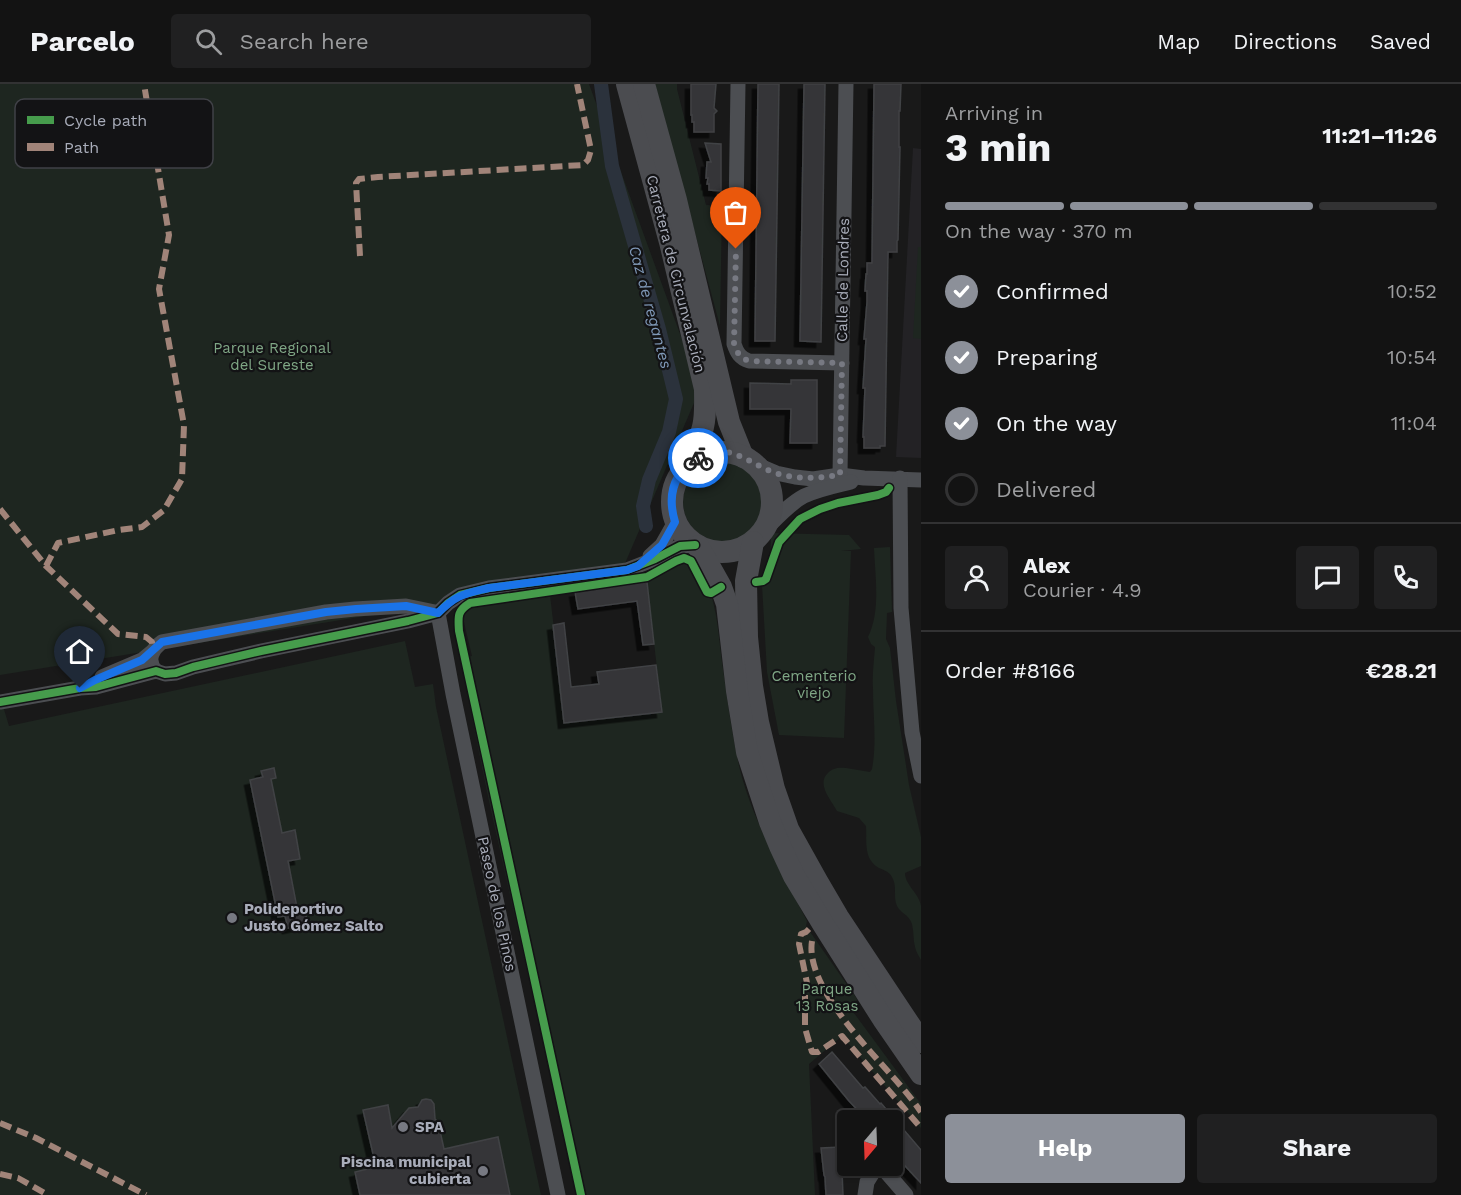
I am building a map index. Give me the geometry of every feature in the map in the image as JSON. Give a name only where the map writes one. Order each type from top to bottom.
[{"type":"main road","name":"Carretera de Circunvalación","points":[[627,84],[670,242],[705,389],[703,426],[689,464]]},
{"type":"main road","name":"Carretera de Circunvalación","points":[[644,84],[676,201],[729,422],[749,460]]},
{"type":"main road","points":[[759,536],[743,548],[718,553],[696,546],[686,538],[675,522],[671,501],[672,490],[682,471],[701,456],[715,452],[730,452],[749,460],[762,472],[771,491],[772,512],[759,536],[746,581],[747,637],[756,713],[774,789],[788,829],[817,881],[838,917],[921,1042]]},
{"type":"main road","points":[[696,546],[721,587],[727,604],[747,752],[773,830],[794,876],[823,924],[921,1074]]},
{"type":"street","points":[[738,84],[734,344],[736,352],[749,361],[842,363]]},
{"type":"street","name":"Calle de Londres","points":[[840,475],[846,84]]},
{"type":"street","points":[[749,460],[776,473],[795,477],[813,479],[840,475],[921,480]]},
{"type":"street","points":[[759,536],[802,497],[864,478]]},
{"type":"street","points":[[900,478],[901,608],[912,732],[921,776]]},
{"type":"street","points":[[638,566],[662,545],[675,522]]},
{"type":"street","points":[[438,613],[406,606],[326,612],[162,642],[156,646],[150,660],[156,671],[165,674],[176,673],[261,651],[438,613],[460,595],[489,588],[627,570],[680,546],[696,546]]},
{"type":"street","name":"Paseo de los Pinos","points":[[438,613],[469,774],[558,1195]]},
{"type":"street","points":[[80,688],[136,662],[153,651]]},
{"type":"street","points":[[0,702],[96,687],[156,671]]},
{"type":"street","points":[[865,1195],[867,1182],[872,1176]]},
{"type":"street","points":[[888,1176],[906,1195]]},
{"type":"shaded area","points":[[913,148],[921,149],[921,458],[896,457]]},
{"type":"green space","name":"Parque Regional del Sureste","points":[[0,84],[589,84],[700,389],[620,575],[0,675]]},
{"type":"green space","points":[[655,84],[677,84],[706,205],[722,206],[720,326]]},
{"type":"green space","points":[[918,247],[921,247],[921,339],[913,338]]},
{"type":"green space","points":[[723,462],[738,465],[751,474],[760,487],[763,502],[760,517],[751,530],[738,539],[723,542],[708,539],[695,530],[686,517],[683,502],[686,487],[695,474],[708,465]]},
{"type":"green space","name":"Cementerio viejo","points":[[771,533],[849,535],[861,549],[841,551],[851,551],[844,738],[779,735],[767,672],[762,585],[770,579]]},
{"type":"green space","points":[[890,547],[892,612],[887,613],[886,639],[890,648],[909,785],[921,837],[921,866],[905,873],[921,906],[921,960],[915,949],[911,921],[896,903],[892,877],[870,860],[866,844],[866,826],[859,818],[837,811],[824,787],[825,777],[836,768],[870,772],[872,769],[875,739],[873,678],[875,647],[868,637],[876,605],[874,548]]},
{"type":"green space","name":"Parque 13 Rosas","points":[[685,560],[690,564],[707,598],[712,598],[737,757],[761,828],[807,921],[806,926],[857,999],[851,1009],[921,1104],[921,1128],[842,1036],[809,1064],[815,1195],[577,1195],[489,801],[460,659],[472,656],[462,614],[474,607],[550,595],[565,723],[662,712],[647,582]]},
{"type":"green space","name":"Polideportivo Justo Gómez Salto","points":[[405,641],[415,687],[433,684],[436,707],[541,1195],[0,1195],[0,696],[9,726]]},
{"type":"building","points":[[691,84],[716,84],[714,108],[717,111],[714,114],[714,132],[694,132],[691,115]]},
{"type":"building","points":[[758,84],[779,84],[775,341],[755,341]]},
{"type":"building","points":[[804,84],[825,84],[821,342],[800,341]]},
{"type":"building","points":[[874,84],[901,84],[898,240],[897,252],[888,252],[885,446],[864,448],[865,388],[863,388],[866,339],[864,339],[867,302],[867,291],[865,291],[867,263],[872,263]]},
{"type":"building","points":[[705,143],[721,144],[721,191],[709,190],[709,184],[707,184],[707,162],[711,162]]},
{"type":"building","points":[[791,380],[817,380],[817,443],[790,443],[791,409],[750,409],[750,383],[791,384]]},
{"type":"building","points":[[647,582],[654,644],[643,645],[637,601],[578,609],[575,592]]},
{"type":"building","points":[[564,623],[571,687],[599,684],[597,672],[656,665],[662,712],[564,723],[553,625]]},
{"type":"building","points":[[274,768],[276,778],[271,779],[282,833],[295,830],[300,859],[288,861],[298,913],[305,912],[308,924],[288,928],[285,916],[278,917],[250,780],[263,777],[261,771]]},
{"type":"building","points":[[832,1052],[863,1088],[865,1087],[887,1110],[858,1110],[819,1064]]},
{"type":"building","points":[[422,1100],[431,1100],[434,1104],[435,1119],[438,1122],[444,1149],[498,1137],[510,1195],[360,1195],[355,1172],[376,1167],[363,1110],[388,1105],[392,1128],[409,1108],[418,1107]]},
{"type":"building","points":[[903,1129],[921,1150],[921,1183],[903,1164]]},
{"type":"building","points":[[837,1147],[837,1176],[842,1176],[843,1195],[826,1195],[821,1148]]},
{"type":"waterway","name":"Caz de regantes","points":[[601,84],[612,166],[659,329],[676,399],[669,432],[649,480],[643,506],[646,526]]},
{"type":"marked path","points":[[144,84],[146,99]]},
{"type":"marked path","points":[[360,256],[356,183],[359,179],[583,165],[588,160],[591,150],[577,84]]},
{"type":"marked path","points":[[46,566],[58,543],[142,527],[164,510],[182,479],[184,425],[159,289],[169,235],[158,168]]},
{"type":"marked path","points":[[0,509],[46,566],[118,634],[146,637],[152,642],[153,651]]},
{"type":"marked path","points":[[809,929],[801,934],[799,944],[807,983],[805,987],[805,1028],[812,1052],[818,1052],[842,1036],[921,1128]]},
{"type":"marked path","points":[[812,941],[812,958],[818,976],[839,1013],[921,1112]]},
{"type":"marked path","points":[[0,1123],[36,1138],[146,1195]]},
{"type":"marked path","points":[[0,1174],[18,1178],[48,1195]]},
{"type":"cycle path","points":[[756,582],[766,579],[779,542],[800,519],[838,503],[878,495],[889,488]]},
{"type":"cycle path","points":[[0,702],[96,687],[156,671],[165,674],[176,673],[261,651],[408,621],[438,613],[460,595],[489,588],[627,570],[680,546],[695,545]]},
{"type":"cycle path","points":[[581,1195],[459,631],[459,614],[470,603],[647,577],[684,558],[691,561],[707,592],[711,593],[721,587]]},
{"type":"way so far","points":[[698,458],[715,452],[730,452],[776,473],[795,477],[813,479],[840,475],[842,363],[749,361],[736,352],[734,344],[736,249]]},
{"type":"place","name":"Polideportivo Justo Gómez Salto","points":[[232,918]]},
{"type":"place","name":"SPA","points":[[403,1127]]},
{"type":"place","name":"Piscina municipal cubierta","points":[[483,1171]]},
{"type":"route","points":[[80,688],[142,660],[162,642],[326,612],[406,606],[438,613],[460,595],[475,591],[627,570],[638,566],[662,545],[675,522],[671,501],[672,490],[682,471],[698,458]]}]
